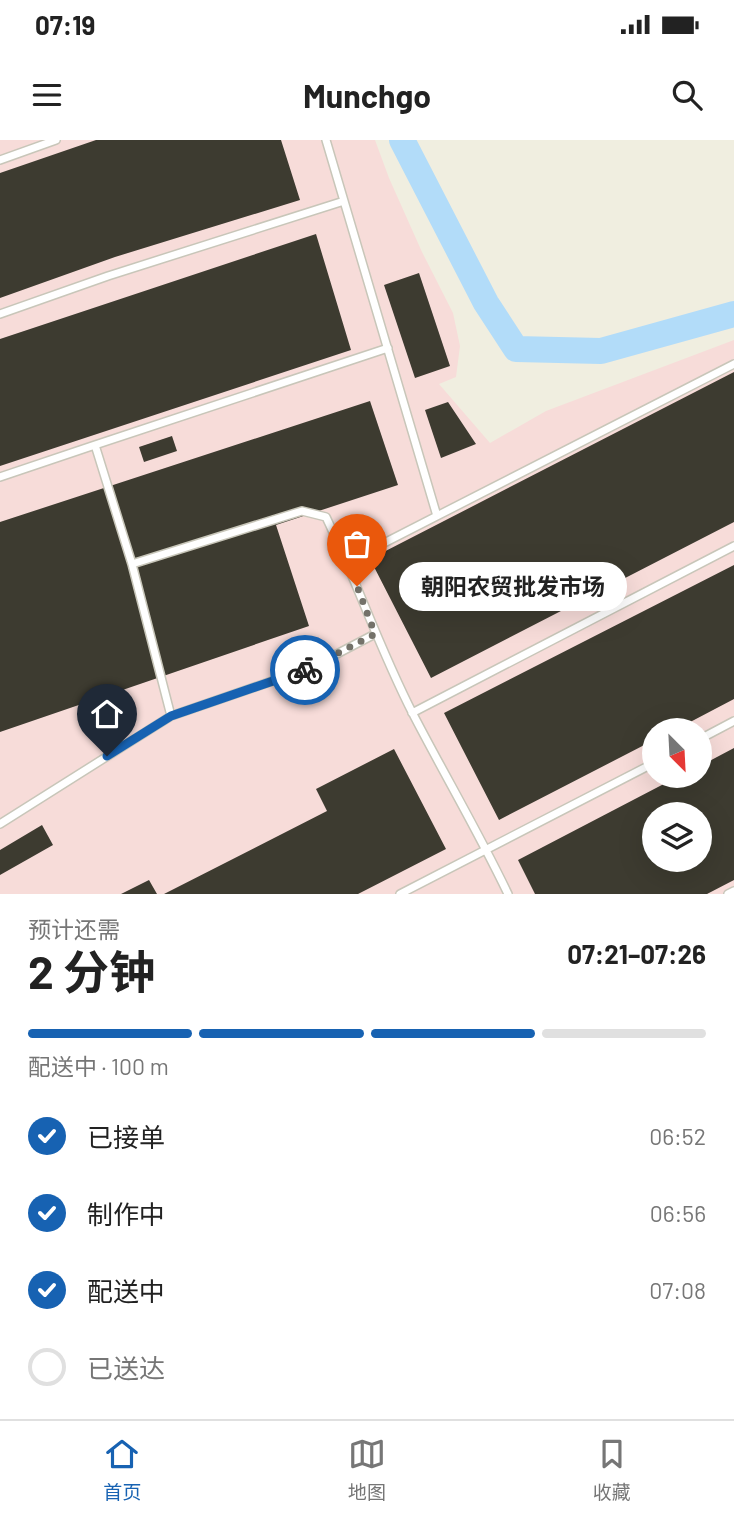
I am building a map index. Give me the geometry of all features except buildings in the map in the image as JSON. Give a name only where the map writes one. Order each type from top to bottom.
[{"type":"lane","points":[[0,160],[56,140]]},
{"type":"lane","points":[[326,140],[437,516]]},
{"type":"lane","points":[[0,314],[108,276],[344,201]]},
{"type":"lane","points":[[0,477],[387,348]]},
{"type":"lane","points":[[347,562],[734,364]]},
{"type":"lane","points":[[95,445],[132,564],[171,716]]},
{"type":"lane","points":[[132,564],[302,511],[326,517],[375,634],[412,713],[508,894]]},
{"type":"lane","points":[[412,713],[734,547]]},
{"type":"lane","points":[[0,824],[171,716],[310,668],[375,634]]},
{"type":"lane","points":[[712,733],[734,721]]},
{"type":"lane","points":[[400,894],[642,769]]},
{"type":"lane","points":[[728,894],[734,891]]},
{"type":"shaded area","points":[[0,140],[375,140],[422,252],[453,313],[460,346],[456,377],[439,384],[490,443],[546,411],[734,340],[734,894],[0,894]]},
{"type":"waterway","points":[[402,140],[486,303],[516,349],[601,351],[734,314]]},
{"type":"way so far","points":[[305,670],[375,634],[357,586]]},
{"type":"place","name":"朝阳农贸批发市场","points":[[357,586]]},
{"type":"route","points":[[107,756],[171,716],[305,670]]}]
